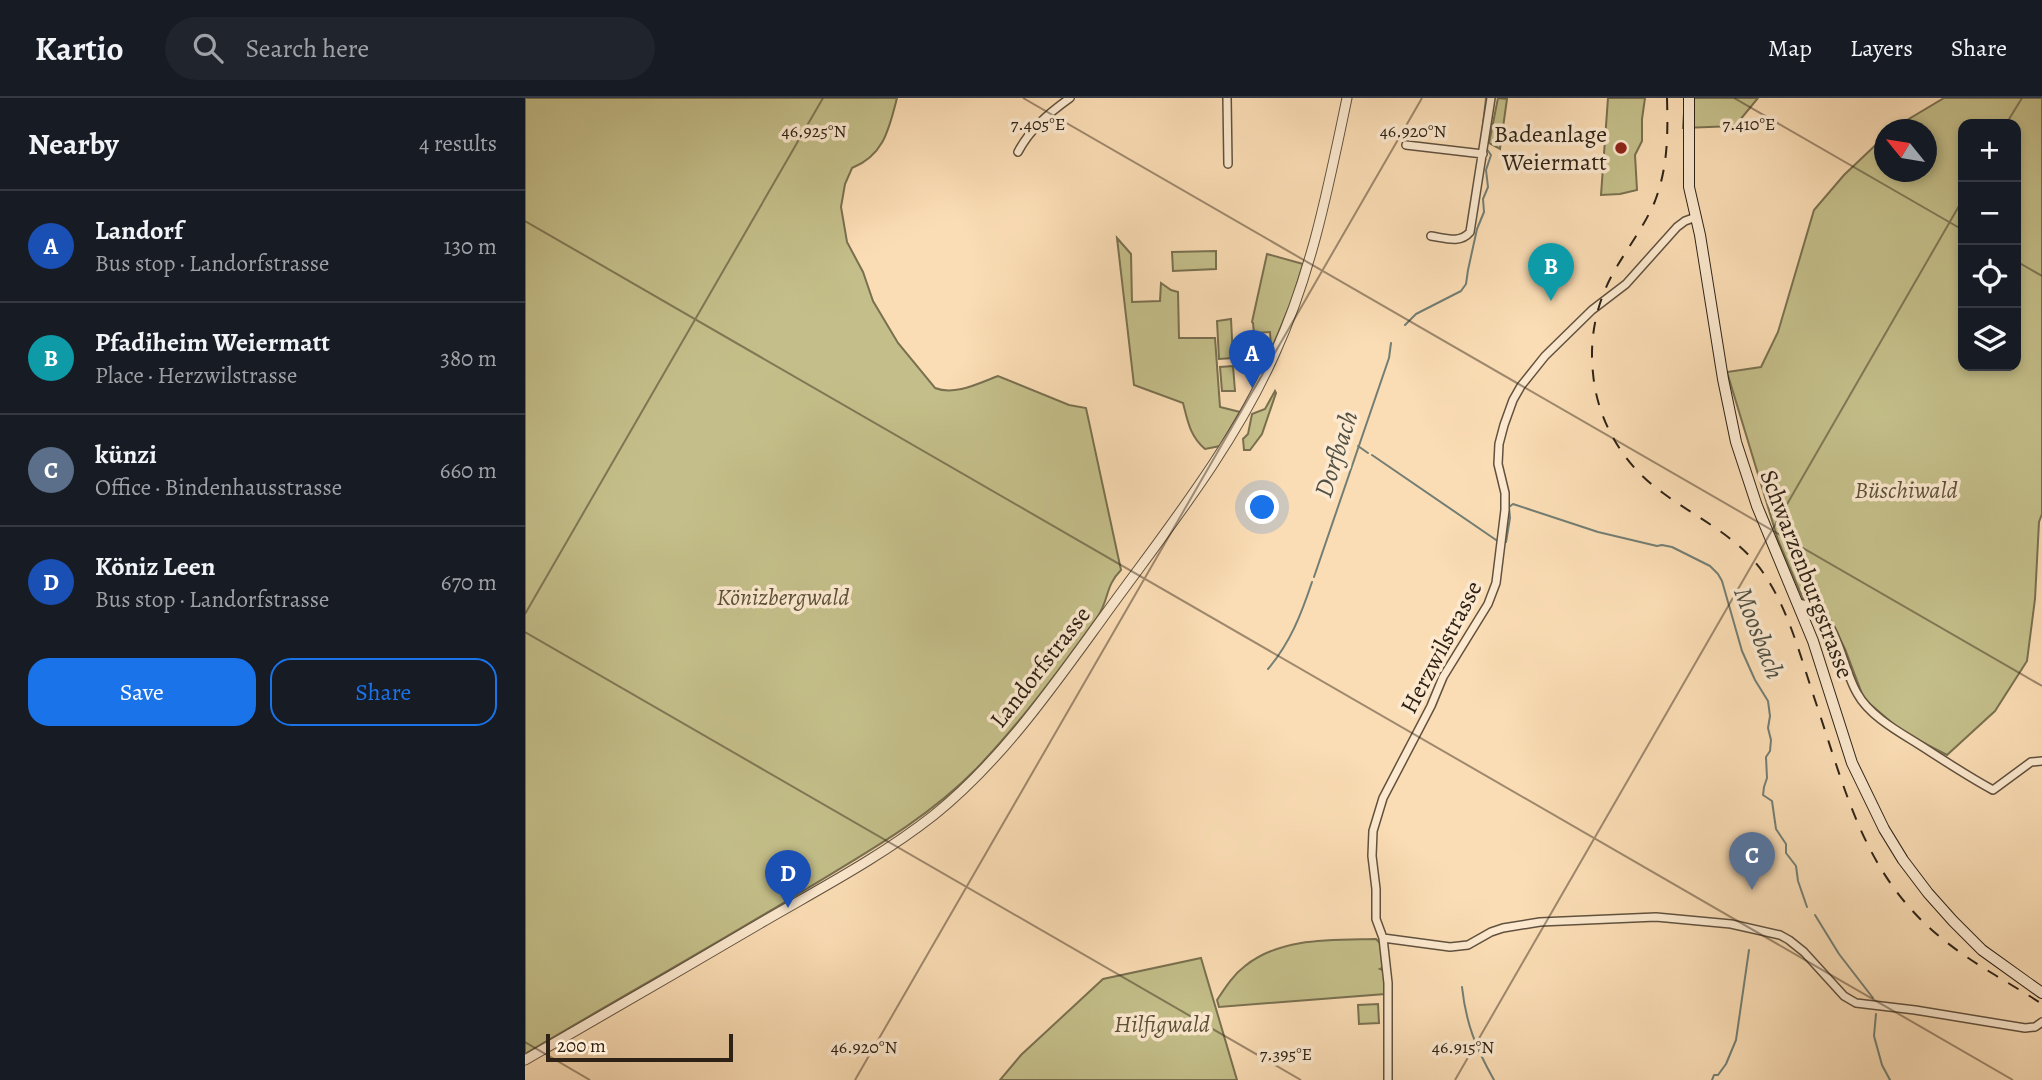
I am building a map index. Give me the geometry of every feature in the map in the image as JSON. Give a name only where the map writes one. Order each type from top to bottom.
[{"type":"main road","name":"Schwarzenburgstrasse","points":[[1689,98],[1689,181],[1725,389],[1737,442],[1757,506],[1812,641],[1855,771],[1893,845],[1919,882],[1964,933],[2004,967],[2042,993]]},
{"type":"street","points":[[1018,152],[1029,134],[1044,118],[1070,98]]},
{"type":"street","points":[[1227,98],[1228,164]]},
{"type":"street","name":"Landorfstrasse","points":[[525,1060],[849,872],[905,836],[956,796],[1017,731],[1179,513],[1223,450],[1248,407],[1276,351],[1296,300],[1325,199],[1347,98]]},
{"type":"street","points":[[1431,236],[1459,240],[1469,232],[1491,98]]},
{"type":"street","points":[[1406,145],[1483,155]]},
{"type":"street","name":"Herzwilstrasse","points":[[1388,1080],[1388,983],[1383,938],[1376,919],[1373,831],[1383,798],[1431,706],[1443,677],[1488,604],[1496,583],[1505,500],[1498,454],[1508,413],[1521,386],[1555,346],[1592,310],[1626,284],[1677,227],[1696,217]]},
{"type":"street","points":[[1798,603],[1814,607],[1837,639],[1855,691],[1863,703],[1901,733],[1993,790],[2031,762],[2042,761]]},
{"type":"street","points":[[1383,938],[1450,947],[1468,945],[1503,928],[1540,922],[1656,917],[1731,925],[1780,935],[1789,940],[1804,952],[1844,996],[1856,1003],[2025,1028],[2035,1027],[2042,1022]]},
{"type":"green space","name":"Könizbergwald","points":[[525,98],[897,98],[888,130],[878,148],[863,163],[852,168],[845,184],[841,207],[847,242],[863,272],[873,301],[898,343],[935,388],[959,390],[998,376],[1069,405],[1086,408],[1121,570],[1112,582],[1098,616],[1040,695],[976,769],[937,804],[852,861],[525,1054]]},
{"type":"green space","points":[[1498,98],[1507,99],[1500,149],[1489,143]]},
{"type":"green space","name":"Badeanlage Weiermatt","points":[[1608,98],[1645,98],[1642,141],[1635,155],[1637,190],[1601,195]]},
{"type":"green space","points":[[1685,98],[1758,98],[1735,126],[1683,128]]},
{"type":"green space","name":"Büschiwald","points":[[1944,98],[2042,98],[2042,514],[2039,522],[2035,599],[2027,661],[1995,711],[1947,755],[1904,733],[1864,699],[1834,628],[1812,602],[1803,599],[1778,540],[1727,372],[1761,367],[1778,332],[1814,210],[1844,175],[1874,146],[1874,182],[1937,182],[1937,119],[1909,119]]},
{"type":"green space","points":[[1117,238],[1131,254],[1132,302],[1160,301],[1161,283],[1178,292],[1179,338],[1215,338],[1220,407],[1240,412],[1220,446],[1205,449],[1200,444],[1190,428],[1183,403],[1134,385]]},
{"type":"green space","points":[[1216,251],[1216,269],[1173,271],[1172,252]]},
{"type":"green space","points":[[1267,254],[1303,264],[1292,300],[1269,355],[1255,356],[1255,348],[1271,347],[1270,332],[1254,333],[1252,322]]},
{"type":"green space","points":[[1231,319],[1233,358],[1219,359],[1217,321]]},
{"type":"green space","points":[[1233,366],[1235,391],[1222,391],[1220,367]]},
{"type":"green space","points":[[1275,391],[1262,434],[1250,450],[1244,450],[1243,439],[1248,434],[1252,414],[1265,409]]},
{"type":"green space","points":[[1376,939],[1381,944],[1384,967],[1380,969],[1385,971],[1385,994],[1219,1007],[1217,1000],[1237,973],[1274,950],[1307,942]]},
{"type":"green space","name":"Hilfigwald","points":[[1201,958],[1237,1080],[1000,1080],[1021,1055],[1103,979]]},
{"type":"green space","points":[[1378,1004],[1379,1023],[1359,1024],[1358,1005]]},
{"type":"waterway","name":"Dorfbach","points":[[1481,142],[1486,98]]},
{"type":"waterway","name":"Dorfbach","points":[[1405,325],[1416,314],[1461,291],[1466,284],[1477,229],[1484,212],[1483,199],[1488,187],[1486,170],[1491,155],[1486,148]]},
{"type":"waterway","name":"Dorfbach","points":[[1314,577],[1389,358],[1391,343]]},
{"type":"waterway","name":"Moosbach","points":[[1358,446],[1368,453]]},
{"type":"waterway","name":"Moosbach","points":[[1372,455],[1499,542]]},
{"type":"waterway","name":"Moosbach","points":[[1506,542],[1509,507],[1513,504],[1598,532],[1672,547],[1710,566],[1718,574],[1742,651],[1768,701],[1771,740],[1770,751],[1766,757],[1767,778],[1763,795],[1772,801],[1776,829],[1786,844],[1786,853],[1796,866],[1807,907]]},
{"type":"waterway","name":"Dorfbach","points":[[1268,669],[1294,628],[1312,582]]},
{"type":"waterway","name":"Moosbach","points":[[1815,915],[1839,954],[1873,998]]},
{"type":"waterway","points":[[1712,1080],[1726,1064],[1736,1040],[1749,950]]},
{"type":"waterway","points":[[1462,987],[1473,1035],[1494,1080]]},
{"type":"waterway","name":"Moosbach","points":[[1876,1014],[1874,1036],[1882,1065],[1890,1080]]},
{"type":"railway","points":[[1667,98],[1663,176],[1655,201],[1609,280],[1596,319],[1592,345],[1593,373],[1600,408],[1607,425],[1636,470],[1663,493],[1740,547],[1762,571],[1780,601],[1793,635],[1849,802],[1877,862],[1895,890],[1918,916],[1956,950],[2042,1004]]},
{"type":"place","name":"Badeanlage Weiermatt","points":[[1621,148]]},
{"type":"place","name":"Pfadiheim Weiermatt","points":[[1551,301]]},
{"type":"place","name":"Landorf","points":[[1252,388]]},
{"type":"place","name":"künzi","points":[[1752,890]]},
{"type":"place","name":"Köniz Leen","points":[[788,908]]}]
